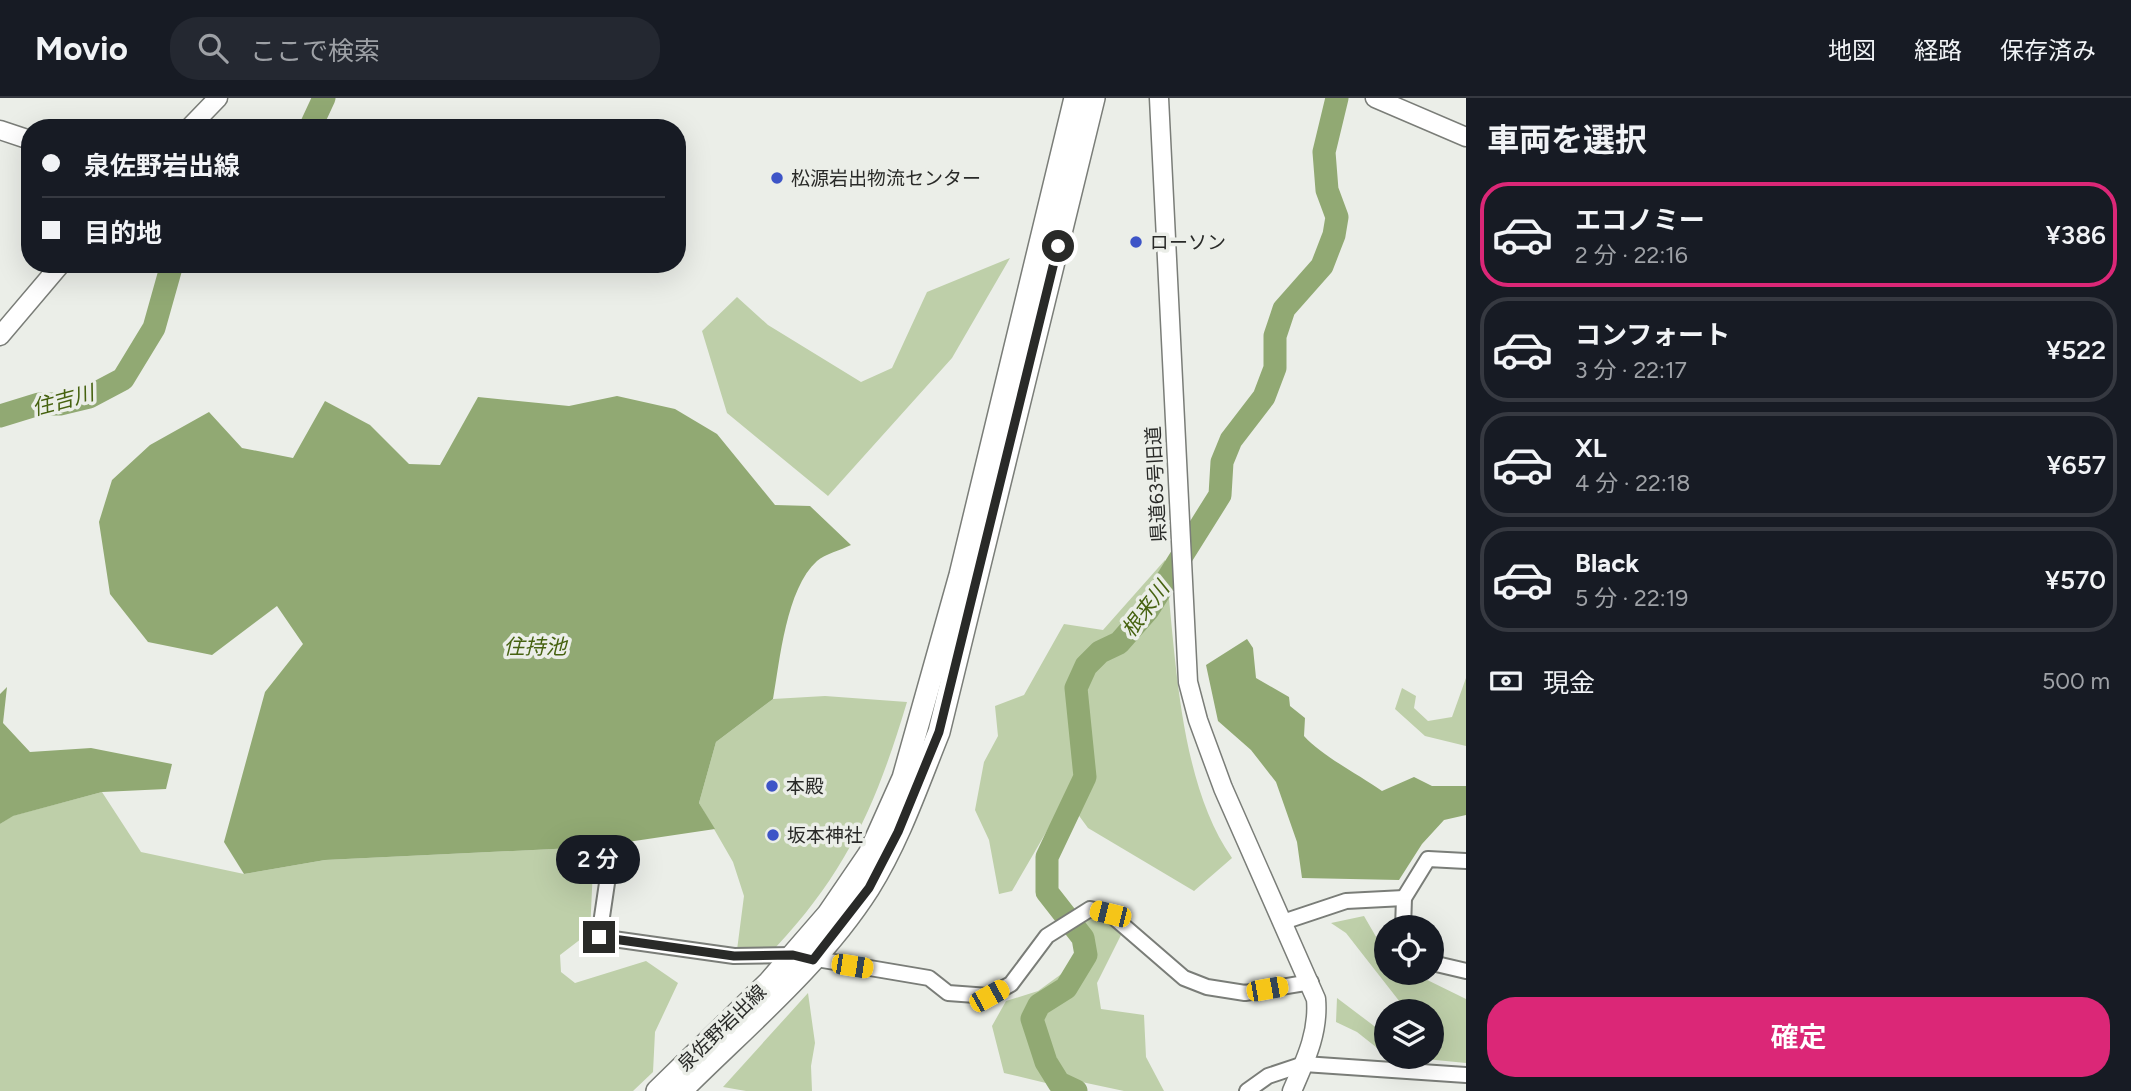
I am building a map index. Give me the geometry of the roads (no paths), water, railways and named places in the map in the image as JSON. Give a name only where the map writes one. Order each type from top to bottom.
[{"type":"main road","name":"泉佐野岩出線","points":[[657,1091],[769,982],[803,957],[828,914],[869,854],[904,778],[960,575],[1075,98]]},
{"type":"main road","name":"泉佐野岩出線","points":[[681,1091],[869,888],[898,832],[939,732],[1094,98]]},
{"type":"street","points":[[198,119],[218,98]]},
{"type":"street","name":"県道63号旧道","points":[[1159,98],[1188,682],[1198,720],[1223,788],[1311,982],[1318,1018],[1304,1064],[1292,1091]]},
{"type":"street","points":[[1375,98],[1466,137]]},
{"type":"street","points":[[0,130],[21,137]]},
{"type":"street","points":[[0,336],[53,273]]},
{"type":"street","points":[[1403,915],[1404,898],[1428,859],[1466,861]]},
{"type":"street","points":[[607,883],[599,937],[734,956],[803,957],[929,978],[947,993],[989,996],[1011,984],[1047,936],[1090,909],[1110,914],[1184,978],[1207,987],[1245,993],[1311,982]]},
{"type":"street","points":[[1283,922],[1346,901],[1404,898]]},
{"type":"street","points":[[1444,966],[1466,971]]},
{"type":"street","points":[[1247,1091],[1268,1076],[1304,1064],[1466,1075]]},
{"type":"water","name":"住持池","points":[[617,396],[675,409],[717,434],[775,505],[810,506],[851,545],[817,561],[806,573],[786,626],[773,699],[716,742],[699,803],[715,829],[594,847],[325,860],[244,874],[224,842],[265,692],[303,644],[277,606],[212,655],[148,642],[110,594],[99,522],[112,480],[150,445],[209,412],[242,448],[293,458],[325,401],[370,425],[409,464],[440,465],[478,397],[569,406]]},
{"type":"water","points":[[1247,639],[1253,648],[1256,678],[1289,697],[1290,706],[1305,718],[1304,736],[1330,758],[1382,791],[1414,777],[1432,786],[1466,786],[1466,815],[1444,820],[1422,844],[1399,880],[1302,878],[1297,842],[1276,782],[1251,750],[1218,721],[1206,665]]},
{"type":"water","points":[[7,687],[3,723],[30,752],[91,748],[172,764],[166,789],[102,792],[13,816],[0,824],[0,694]]},
{"type":"waterway","name":"住吉川","points":[[314,119],[324,98]]},
{"type":"waterway","name":"根来川","points":[[1076,1091],[1059,1083],[1046,1062],[1032,1019],[1039,1005],[1066,988],[1086,955],[1083,938],[1047,892],[1047,857],[1085,777],[1076,688],[1086,666],[1100,652],[1119,643],[1148,610],[1220,495],[1222,462],[1231,440],[1264,397],[1275,368],[1275,336],[1284,309],[1322,266],[1334,235],[1337,217],[1327,190],[1324,152],[1337,98]]},
{"type":"waterway","name":"住吉川","points":[[0,416],[39,404],[60,404],[89,397],[123,379],[154,328],[169,273]]},
{"type":"place","name":"松源岩出物流センター","points":[[777,178]]},
{"type":"place","name":"ローソン","points":[[1136,242]]},
{"type":"place","name":"本殿","points":[[772,786]]},
{"type":"place","name":"坂本神社","points":[[773,835]]}]
